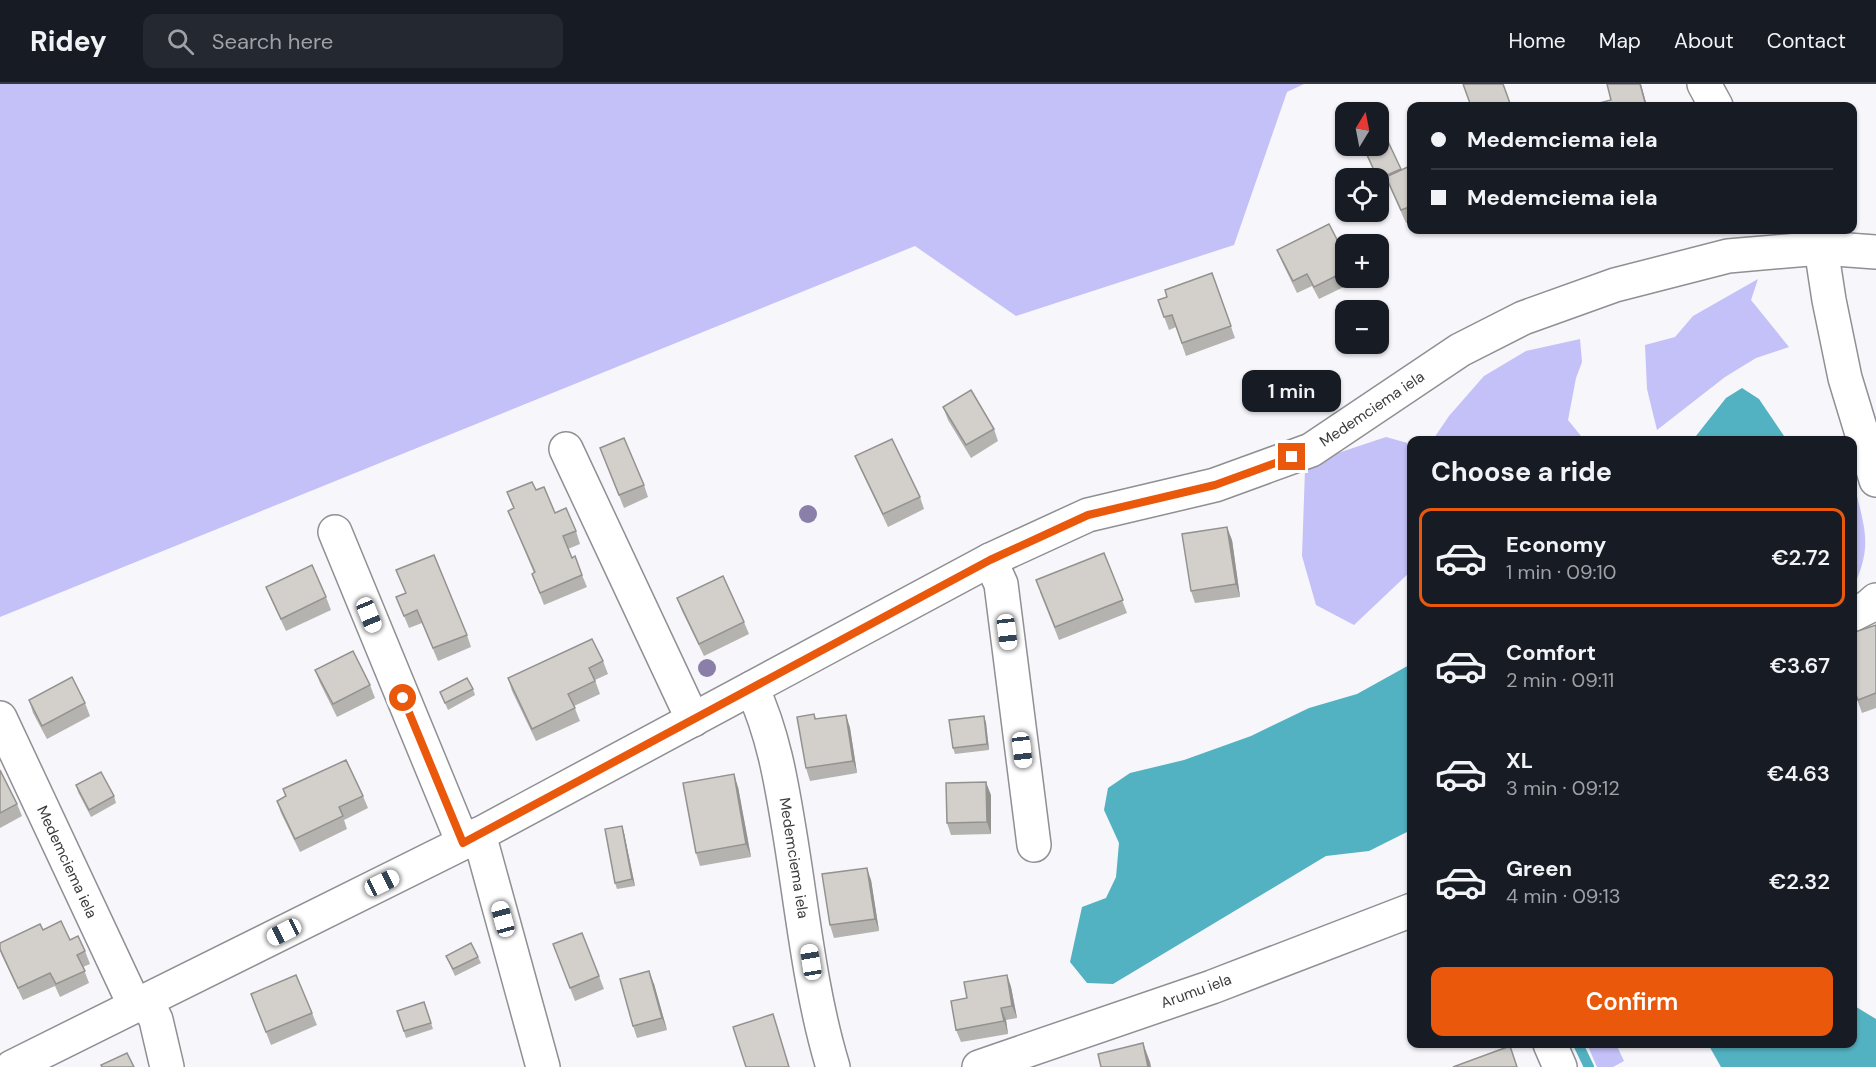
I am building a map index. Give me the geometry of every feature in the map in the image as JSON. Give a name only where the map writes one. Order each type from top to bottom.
[{"type":"street","points":[[1704,84],[1714,102]]},
{"type":"street","name":"Medemciema iela","points":[[12,1067],[471,839],[990,560],[1088,515],[1215,485],[1311,450],[1460,350],[1523,318],[1615,285],[1728,256],[1779,240],[1821,248],[1876,252]]},
{"type":"street","points":[[1821,248],[1845,378],[1876,480]]},
{"type":"street","points":[[566,450],[693,720]]},
{"type":"street","points":[[336,532],[471,839],[543,1067]]},
{"type":"street","points":[[990,560],[1001,584],[1034,845]]},
{"type":"street","points":[[1857,612],[1876,600]]},
{"type":"street","name":"Medemciema iela","points":[[752,688],[764,713],[780,771],[814,984],[833,1067]]},
{"type":"street","name":"Medemciema iela","points":[[0,718],[141,1004],[156,1020],[167,1067]]},
{"type":"street","name":"Arumu iela","points":[[979,1067],[1212,987],[1407,912]]},
{"type":"street","points":[[1552,1048],[1560,1067]]},
{"type":"shaded area","points":[[0,84],[1304,84],[1287,92],[1234,245],[1016,316],[915,246],[0,617]]},
{"type":"shaded area","points":[[1758,279],[1751,300],[1789,347],[1756,358],[1725,377],[1657,430],[1647,389],[1645,345],[1675,337],[1693,316]]},
{"type":"shaded area","points":[[1580,339],[1582,362],[1576,378],[1568,420],[1581,436],[1435,436],[1449,416],[1484,376],[1526,351]]},
{"type":"shaded area","points":[[1386,437],[1407,443],[1407,575],[1354,625],[1316,605],[1302,556],[1305,470],[1335,454]]},
{"type":"shaded area","points":[[1857,493],[1865,532],[1864,557],[1857,578]]},
{"type":"shaded area","points":[[1589,1048],[1618,1048],[1624,1061],[1613,1067],[1597,1067]]},
{"type":"water","points":[[1742,388],[1759,399],[1784,436],[1696,436],[1726,398]]},
{"type":"water","points":[[1407,666],[1407,832],[1369,851],[1326,856],[1113,984],[1087,983],[1070,962],[1082,907],[1106,898],[1116,877],[1119,843],[1104,810],[1108,788],[1130,773],[1184,760],[1251,736],[1309,708],[1357,694]]},
{"type":"water","points":[[1857,1007],[1876,1019],[1876,1067],[1721,1067],[1710,1048],[1857,1048]]},
{"type":"building","points":[[1463,84],[1503,84],[1510,102],[1470,102]]},
{"type":"building","points":[[1607,84],[1640,84],[1645,102],[1603,102],[1611,100]]},
{"type":"building","points":[[1389,144],[1401,169],[1389,174],[1389,168],[1373,168],[1368,156],[1389,156]]},
{"type":"building","points":[[1407,167],[1407,208],[1401,210],[1389,184],[1389,176]]},
{"type":"building","points":[[1329,224],[1335,236],[1335,276],[1314,287],[1307,274],[1293,281],[1277,250]]},
{"type":"building","points":[[1212,273],[1231,326],[1182,343],[1172,315],[1164,317],[1158,300],[1167,297],[1165,290]]},
{"type":"building","points":[[971,390],[994,429],[966,445],[943,407]]},
{"type":"building","points":[[624,438],[644,485],[619,495],[600,448]]},
{"type":"building","points":[[892,439],[920,497],[883,514],[855,456]]},
{"type":"building","points":[[532,482],[536,490],[544,487],[555,513],[566,508],[576,531],[563,536],[572,558],[575,556],[582,575],[540,593],[532,574],[535,572],[508,511],[514,508],[507,492]]},
{"type":"building","points":[[1227,527],[1236,584],[1191,591],[1182,534]]},
{"type":"building","points":[[1104,553],[1123,600],[1055,627],[1036,580]]},
{"type":"building","points":[[434,555],[467,635],[433,648],[417,610],[404,616],[396,597],[406,593],[396,570]]},
{"type":"building","points":[[312,565],[326,597],[281,619],[266,587]]},
{"type":"building","points":[[723,576],[744,622],[699,644],[677,598]]},
{"type":"building","points":[[1876,625],[1876,693],[1858,700],[1857,698],[1857,631]]},
{"type":"building","points":[[592,639],[603,661],[589,668],[595,681],[568,694],[575,708],[532,729],[508,678]]},
{"type":"building","points":[[353,651],[370,685],[333,704],[315,670]]},
{"type":"building","points":[[72,677],[85,703],[42,726],[29,700]]},
{"type":"building","points":[[467,678],[473,689],[445,703],[440,692]]},
{"type":"building","points":[[814,714],[815,719],[846,715],[853,761],[806,768],[797,717]]},
{"type":"building","points":[[984,716],[987,744],[953,748],[949,720]]},
{"type":"building","points":[[346,760],[363,796],[339,807],[343,816],[295,839],[277,801],[286,796],[283,789]]},
{"type":"building","points":[[0,770],[17,804],[0,813]]},
{"type":"building","points":[[101,772],[114,796],[89,810],[76,785]]},
{"type":"building","points":[[734,774],[746,844],[696,853],[683,783]]},
{"type":"building","points":[[986,782],[987,822],[947,823],[946,783]]},
{"type":"building","points":[[622,826],[632,879],[615,883],[605,829]]},
{"type":"building","points":[[867,868],[875,919],[830,925],[822,874]]},
{"type":"building","points":[[61,921],[70,940],[78,936],[85,951],[77,955],[85,971],[56,984],[50,973],[18,988],[0,949],[0,943],[40,924],[43,930]]},
{"type":"building","points":[[582,933],[599,976],[570,988],[553,944]]},
{"type":"building","points":[[471,943],[478,957],[453,969],[446,956]]},
{"type":"building","points":[[649,971],[662,1018],[633,1026],[620,979]]},
{"type":"building","points":[[296,975],[312,1013],[266,1032],[251,994]]},
{"type":"building","points":[[1007,975],[1012,1006],[1001,1008],[1004,1021],[956,1030],[951,1001],[967,998],[964,982]]},
{"type":"building","points":[[424,1002],[431,1023],[404,1031],[397,1011]]},
{"type":"building","points":[[773,1014],[789,1067],[746,1067],[733,1027]]},
{"type":"building","points":[[1143,1043],[1148,1067],[1101,1067],[1098,1054]]},
{"type":"building","points":[[1505,1048],[1511,1048],[1517,1067],[1453,1067]]},
{"type":"building","points":[[127,1053],[134,1067],[102,1067],[101,1065]]},
{"type":"waterway","points":[[1580,1048],[1589,1067]]},
{"type":"route","points":[[403,698],[463,843],[990,560],[1088,515],[1215,485],[1292,457]]}]
